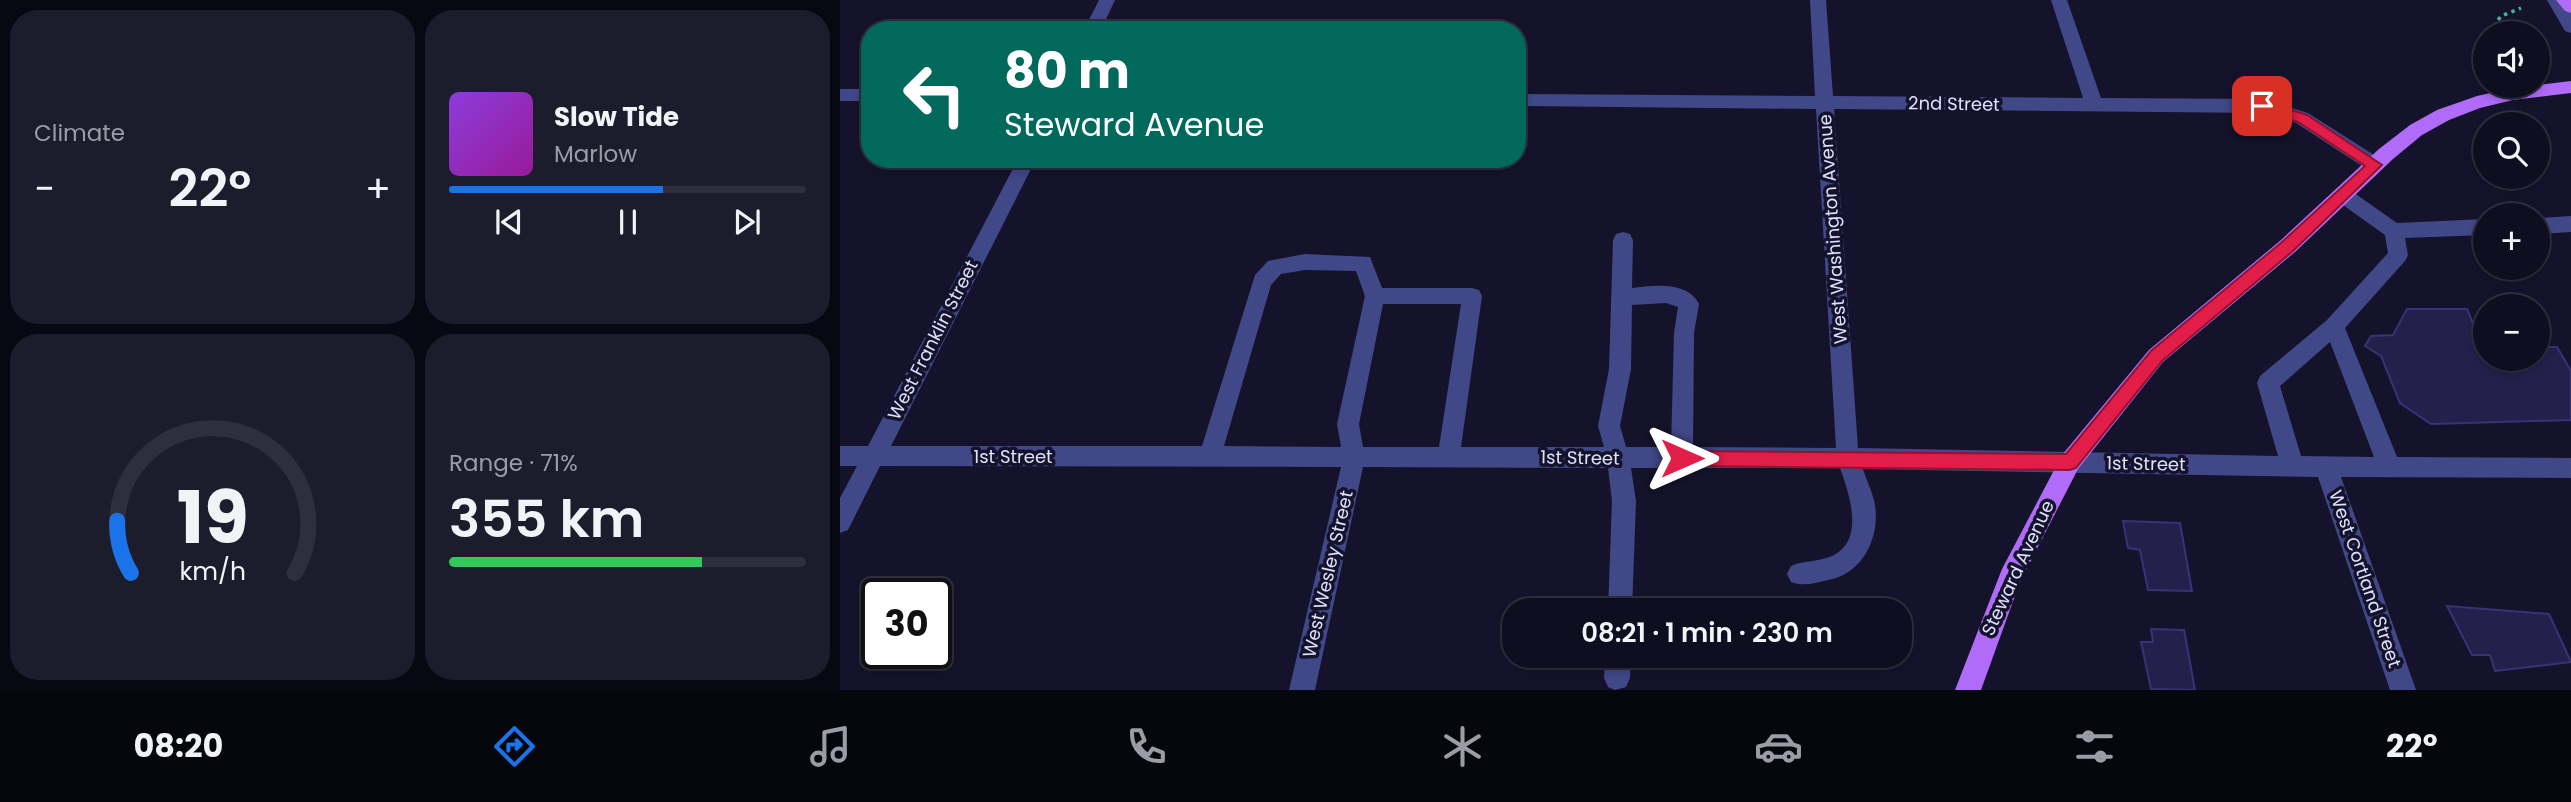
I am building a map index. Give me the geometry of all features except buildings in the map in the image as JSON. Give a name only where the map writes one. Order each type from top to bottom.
[{"type":"main road","points":[[2564,0],[2571,7]]},
{"type":"main road","name":"Steward Avenue","points":[[1968,690],[2010,577],[2070,462],[2156,356],[2288,247],[2416,130],[2460,108],[2513,94],[2571,87]]},
{"type":"street","points":[[1096,21],[1107,0]]},
{"type":"street","name":"West Washington Avenue","points":[[1799,574],[1838,567],[1853,555],[1862,534],[1863,502],[1848,458],[1818,0]]},
{"type":"street","points":[[2059,0],[2094,105]]},
{"type":"street","points":[[2555,0],[2571,27]]},
{"type":"street","points":[[840,95],[861,95]]},
{"type":"street","name":"2nd Street","points":[[1526,100],[2242,106],[2277,109],[2302,118],[2375,165]]},
{"type":"street","name":"West Franklin Street","points":[[840,522],[1022,168]]},
{"type":"street","points":[[2343,195],[2394,231],[2473,228]]},
{"type":"street","points":[[2550,225],[2571,224]]},
{"type":"street","points":[[2292,467],[2268,383],[2334,326],[2398,255],[2394,231]]},
{"type":"street","points":[[1620,598],[1624,501],[1618,458],[1609,426],[1620,369],[1623,240]]},
{"type":"street","points":[[1210,456],[1262,281],[1275,267],[1305,262],[1363,264],[1375,296],[1348,424],[1354,458]]},
{"type":"street","points":[[1622,297],[1660,294],[1682,298],[1689,304],[1684,333],[1682,458]]},
{"type":"street","points":[[1375,296],[1472,296],[1449,456]]},
{"type":"street","points":[[2334,326],[2390,467]]},
{"type":"street","name":"1st Street","points":[[840,456],[1848,458],[2292,467],[2571,468]]},
{"type":"street","name":"West Wesley Street","points":[[1301,690],[1354,458]]},
{"type":"street","name":"West Cortland Street","points":[[2326,467],[2403,690]]},
{"type":"path","points":[[2494,21],[2507,11],[2521,8]]},
{"type":"route","points":[[1682,458],[2070,462],[2156,356],[2288,247],[2375,165],[2302,118],[2262,106]]}]
